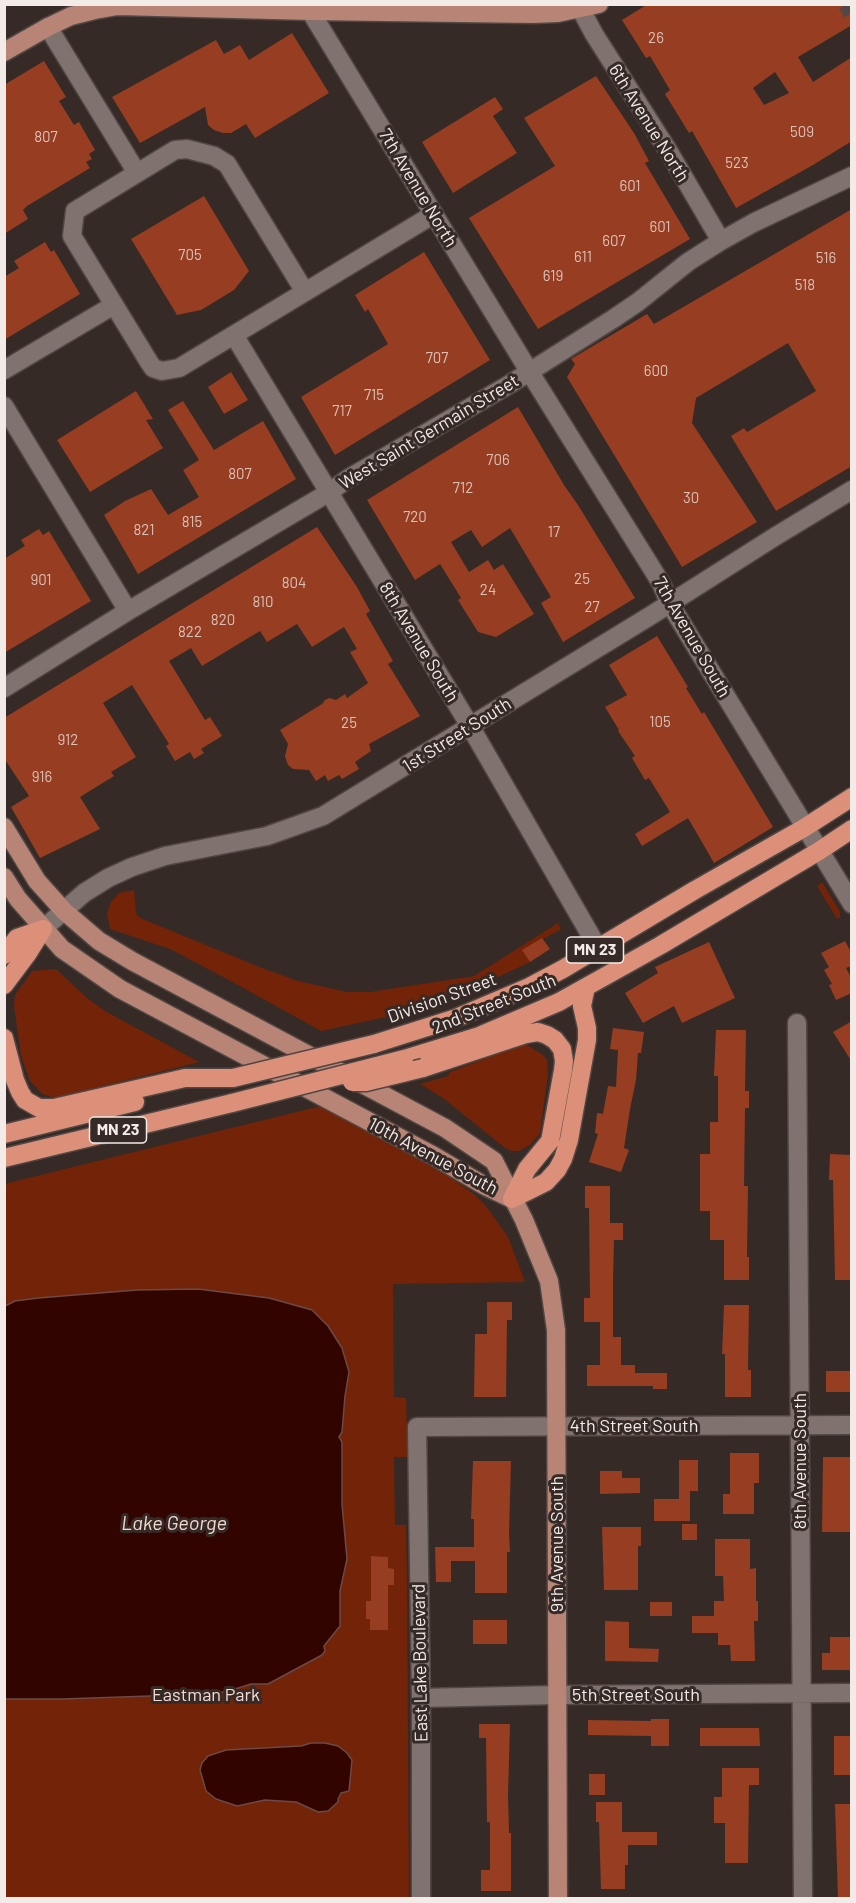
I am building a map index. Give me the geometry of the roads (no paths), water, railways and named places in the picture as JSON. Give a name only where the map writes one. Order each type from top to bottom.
[{"type":"highway","name":"Division Street","points":[[4,1134],[193,1082],[233,1078],[374,1044],[423,1030],[487,1006],[537,983],[804,828],[852,797]]},
{"type":"highway","name":"2nd Street South","points":[[326,1080],[479,1036],[559,1002],[661,945],[852,830]]},
{"type":"highway","points":[[4,955],[17,938],[43,929]]},
{"type":"highway","points":[[4,985],[43,929]]},
{"type":"highway","points":[[512,1198],[546,1182],[563,1159],[569,1140],[587,1040],[582,1006],[586,987]]},
{"type":"highway","points":[[326,1080],[366,1082],[423,1068],[526,1034],[538,1032],[555,1040],[562,1049],[564,1061],[550,1141],[527,1169],[512,1198]]},
{"type":"highway","points":[[4,1038],[20,1092],[25,1100],[39,1108],[54,1108],[193,1082]]},
{"type":"highway","name":"MN 23","points":[[4,1158],[326,1080]]},
{"type":"main road","points":[[4,52],[71,16],[95,9],[118,6],[533,14],[558,13],[586,6]]},
{"type":"main road","name":"10th Avenue South","points":[[4,827],[37,881],[63,911],[99,941],[132,961],[445,1128],[494,1161],[512,1198]]},
{"type":"main road","name":"10th Avenue South","points":[[4,878],[18,899],[62,950],[120,989],[434,1156],[485,1186],[512,1198]]},
{"type":"main road","name":"9th Avenue South","points":[[512,1198],[524,1220],[549,1281],[556,1330],[558,1899]]},
{"type":"street","name":"6th Avenue North","points":[[586,6],[594,34],[669,152],[721,241]]},
{"type":"street","name":"7th Avenue North","points":[[308,8],[529,371]]},
{"type":"street","points":[[48,27],[137,173]]},
{"type":"street","points":[[305,292],[227,164],[214,156],[187,149],[175,150],[75,211],[72,236],[153,368],[162,371],[179,368],[234,335],[434,214]]},
{"type":"street","name":"West Saint Germain Street","points":[[4,688],[614,319],[688,262],[721,241],[753,223],[852,176]]},
{"type":"street","points":[[4,370],[114,305]]},
{"type":"street","name":"8th Avenue South","points":[[234,335],[470,726],[598,948]]},
{"type":"street","name":"7th Avenue South","points":[[529,371],[662,583],[670,604],[852,904]]},
{"type":"street","points":[[4,406],[128,611]]},
{"type":"street","name":"1st Street South","points":[[43,929],[84,893],[132,867],[165,856],[267,836],[323,816],[852,490]]},
{"type":"street","name":"8th Avenue South","points":[[797,1023],[803,1899]]},
{"type":"street","name":"4th Street South","points":[[417,1427],[852,1425]]},
{"type":"street","name":"East Lake Boulevard","points":[[417,1427],[422,1698],[421,1899]]},
{"type":"street","name":"5th Street South","points":[[422,1698],[852,1693]]},
{"type":"water","name":"Lake George","points":[[198,1289],[269,1298],[312,1310],[328,1326],[342,1348],[349,1372],[342,1432],[339,1437],[342,1442],[342,1504],[347,1559],[340,1591],[340,1626],[324,1646],[325,1651],[322,1655],[268,1684],[251,1684],[209,1694],[5,1699],[5,1306],[15,1301],[38,1298],[137,1290]]},
{"type":"water","points":[[311,1743],[338,1746],[352,1760],[349,1791],[341,1793],[338,1802],[328,1811],[318,1812],[296,1802],[265,1800],[237,1806],[216,1799],[206,1791],[200,1770],[208,1756],[226,1750],[301,1746]]},
{"type":"tunnel","points":[[847,4],[852,13]]},
{"type":"park label","name":"Eastman Park","points":[[206,1695]]}]
